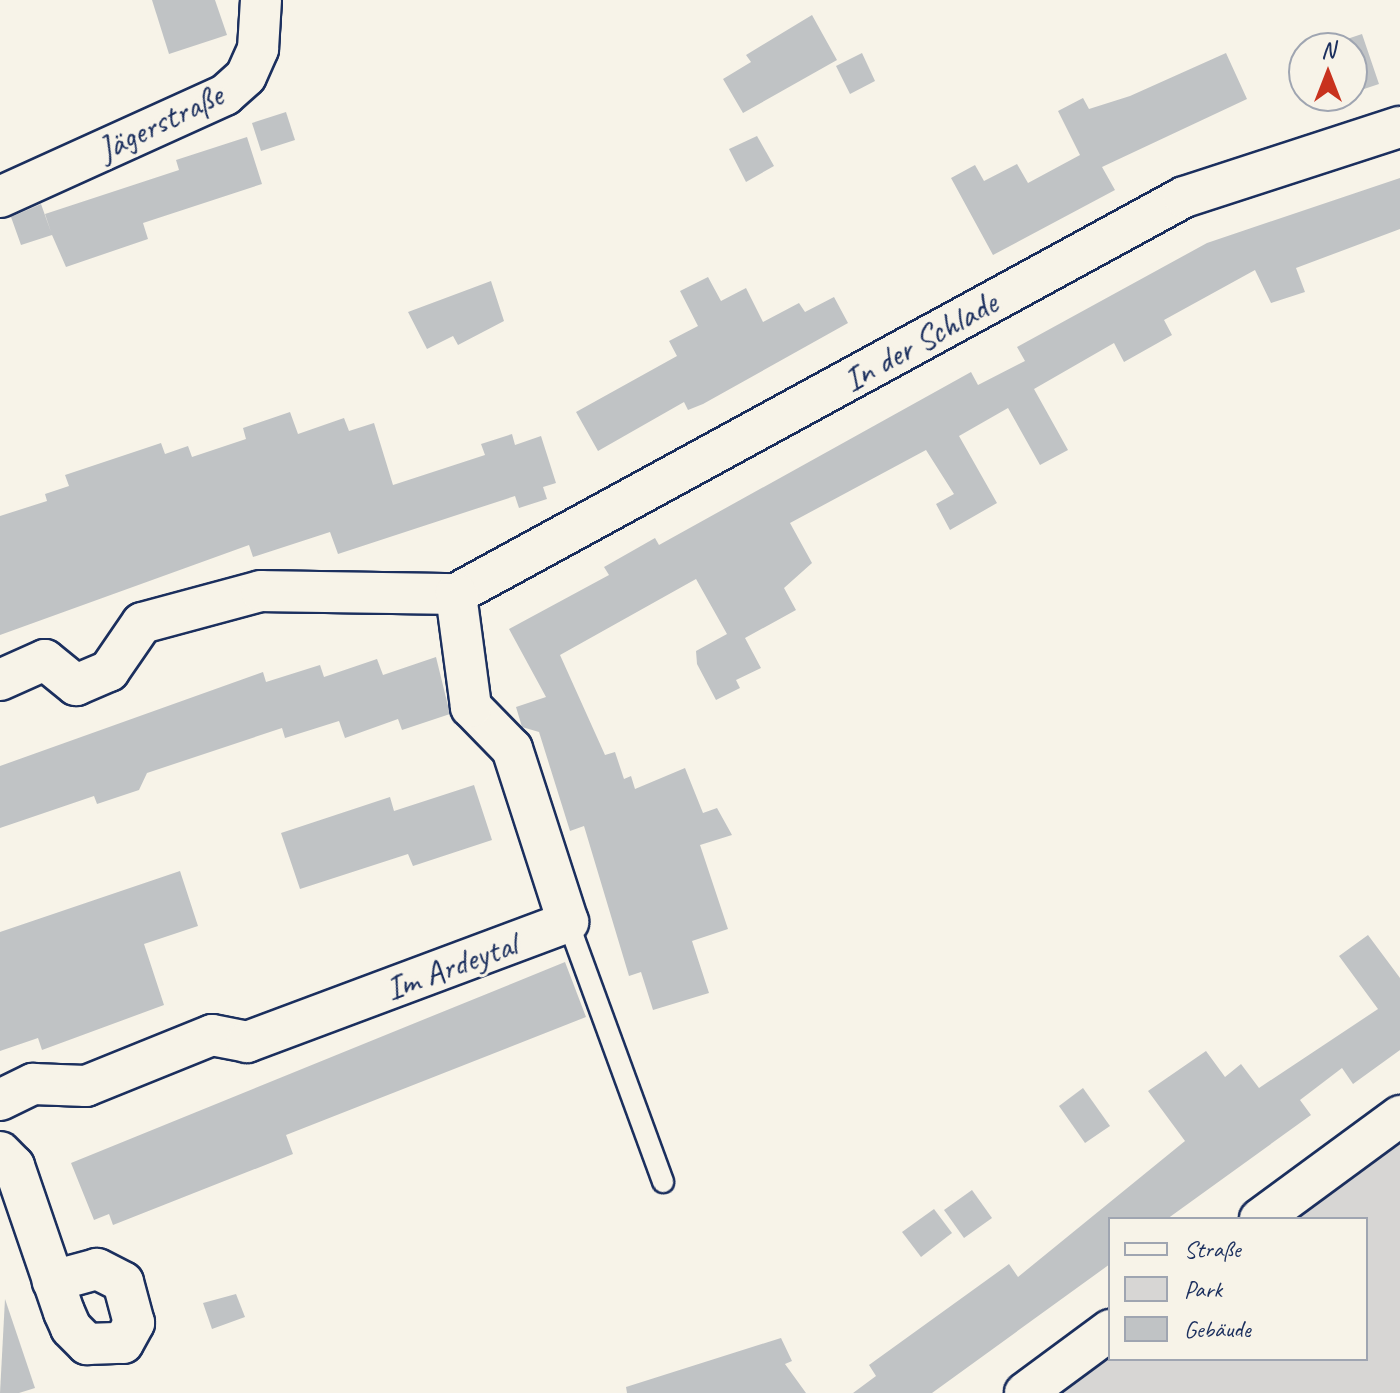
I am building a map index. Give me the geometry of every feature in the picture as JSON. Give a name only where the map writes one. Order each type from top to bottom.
[{"type":"street","name":"Jägerstraße","points":[[0,197],[225,95],[246,76],[258,49],[261,0]]},
{"type":"street","name":"In der Schlade","points":[[456,594],[1184,197],[1400,127]]},
{"type":"street","points":[[0,680],[45,660],[76,685],[109,671],[142,623],[261,591],[456,594],[471,707],[512,749],[568,922]]},
{"type":"street","name":"Im Ardeytal","points":[[0,1100],[33,1084],[86,1086],[212,1035],[247,1042],[568,922]]},
{"type":"street","points":[[1263,1217],[1400,1116]]},
{"type":"street","points":[[0,1152],[14,1166],[53,1281]]},
{"type":"street","points":[[1025,1393],[1108,1331]]},
{"type":"lane","points":[[568,922],[663,1182]]},
{"type":"green space","points":[[1400,1138],[1400,1393],[1054,1393],[1108,1353],[1108,1361],[1368,1361],[1368,1217],[1293,1217]]},
{"type":"building","points":[[152,0],[215,0],[227,35],[169,54]]},
{"type":"building","points":[[812,15],[837,60],[743,113],[723,79],[751,62],[746,55]]},
{"type":"building","points":[[1368,52],[1379,84],[1368,88]]},
{"type":"building","points":[[862,53],[875,81],[850,94],[836,66]]},
{"type":"building","points":[[1226,53],[1247,99],[1102,167],[1115,190],[993,255],[951,178],[975,165],[984,181],[1017,164],[1028,183],[1080,155],[1058,111],[1083,98],[1089,109],[1130,96]]},
{"type":"building","points":[[286,112],[295,140],[261,151],[252,123]]},
{"type":"building","points":[[757,136],[774,166],[746,182],[729,149]]},
{"type":"building","points":[[247,137],[262,184],[143,223],[148,239],[66,267],[52,235],[21,245],[11,217],[41,204],[51,232],[45,214],[179,170],[176,160]]},
{"type":"building","points":[[1400,178],[1400,229],[1296,268],[1305,292],[1271,303],[1255,270],[1164,320],[1172,335],[1124,362],[1114,343],[1034,389],[1068,450],[1040,465],[1008,408],[959,436],[997,503],[950,530],[936,504],[954,494],[926,450],[790,523],[812,563],[784,588],[796,610],[745,638],[761,668],[736,680],[740,688],[716,700],[697,664],[696,651],[727,634],[696,579],[560,655],[605,755],[615,752],[624,779],[631,776],[635,789],[685,768],[703,813],[717,808],[732,835],[700,845],[728,929],[692,941],[709,993],[653,1010],[641,972],[629,976],[584,826],[570,831],[539,732],[522,727],[516,707],[546,697],[509,629],[609,575],[604,567],[655,538],[659,545],[971,372],[978,385],[1025,361],[1017,347],[1207,243]]},
{"type":"building","points":[[708,277],[721,301],[746,288],[763,322],[799,303],[805,312],[834,297],[848,323],[703,404],[688,410],[684,402],[598,451],[576,412],[677,356],[669,341],[698,326],[680,291]]},
{"type":"building","points":[[491,281],[504,321],[458,345],[453,336],[427,349],[408,312]]},
{"type":"building","points":[[290,412],[298,434],[344,418],[349,431],[374,423],[393,485],[485,455],[481,444],[512,434],[515,445],[541,436],[556,483],[543,487],[547,499],[519,508],[515,496],[338,554],[330,532],[253,557],[249,545],[0,635],[0,516],[47,501],[45,494],[69,486],[65,475],[161,443],[165,454],[188,446],[192,457],[246,439],[243,428]]},
{"type":"building","points":[[436,657],[450,714],[402,730],[398,719],[345,738],[339,721],[285,738],[282,728],[147,773],[139,790],[97,804],[94,796],[0,828],[0,766],[263,672],[266,682],[320,665],[324,677],[377,659],[383,675]]},
{"type":"building","points":[[474,785],[492,840],[413,866],[408,854],[300,889],[281,833],[390,797],[394,811]]},
{"type":"building","points":[[180,871],[198,926],[144,944],[164,1005],[42,1050],[38,1038],[0,1051],[0,932]]},
{"type":"building","points":[[1368,935],[1400,978],[1400,1050],[1353,1084],[1342,1068],[1300,1100],[1311,1115],[1170,1217],[1108,1217],[1108,1265],[932,1393],[853,1393],[876,1376],[869,1365],[1009,1264],[1018,1277],[1185,1141],[1148,1091],[1206,1051],[1225,1077],[1241,1064],[1259,1088],[1378,1009],[1339,956]]},
{"type":"building","points":[[565,962],[586,1017],[286,1135],[293,1154],[113,1225],[109,1214],[94,1220],[71,1163]]},
{"type":"building","points":[[1083,1088],[1110,1126],[1085,1143],[1059,1106]]},
{"type":"building","points":[[972,1190],[992,1218],[964,1238],[944,1210]]},
{"type":"building","points":[[934,1209],[952,1233],[921,1257],[902,1232]]},
{"type":"building","points":[[236,1294],[245,1317],[212,1329],[203,1303]]},
{"type":"building","points":[[5,1299],[35,1388],[19,1393],[0,1393]]},
{"type":"building","points":[[781,1338],[792,1361],[785,1364],[806,1393],[627,1393],[626,1387]]}]
